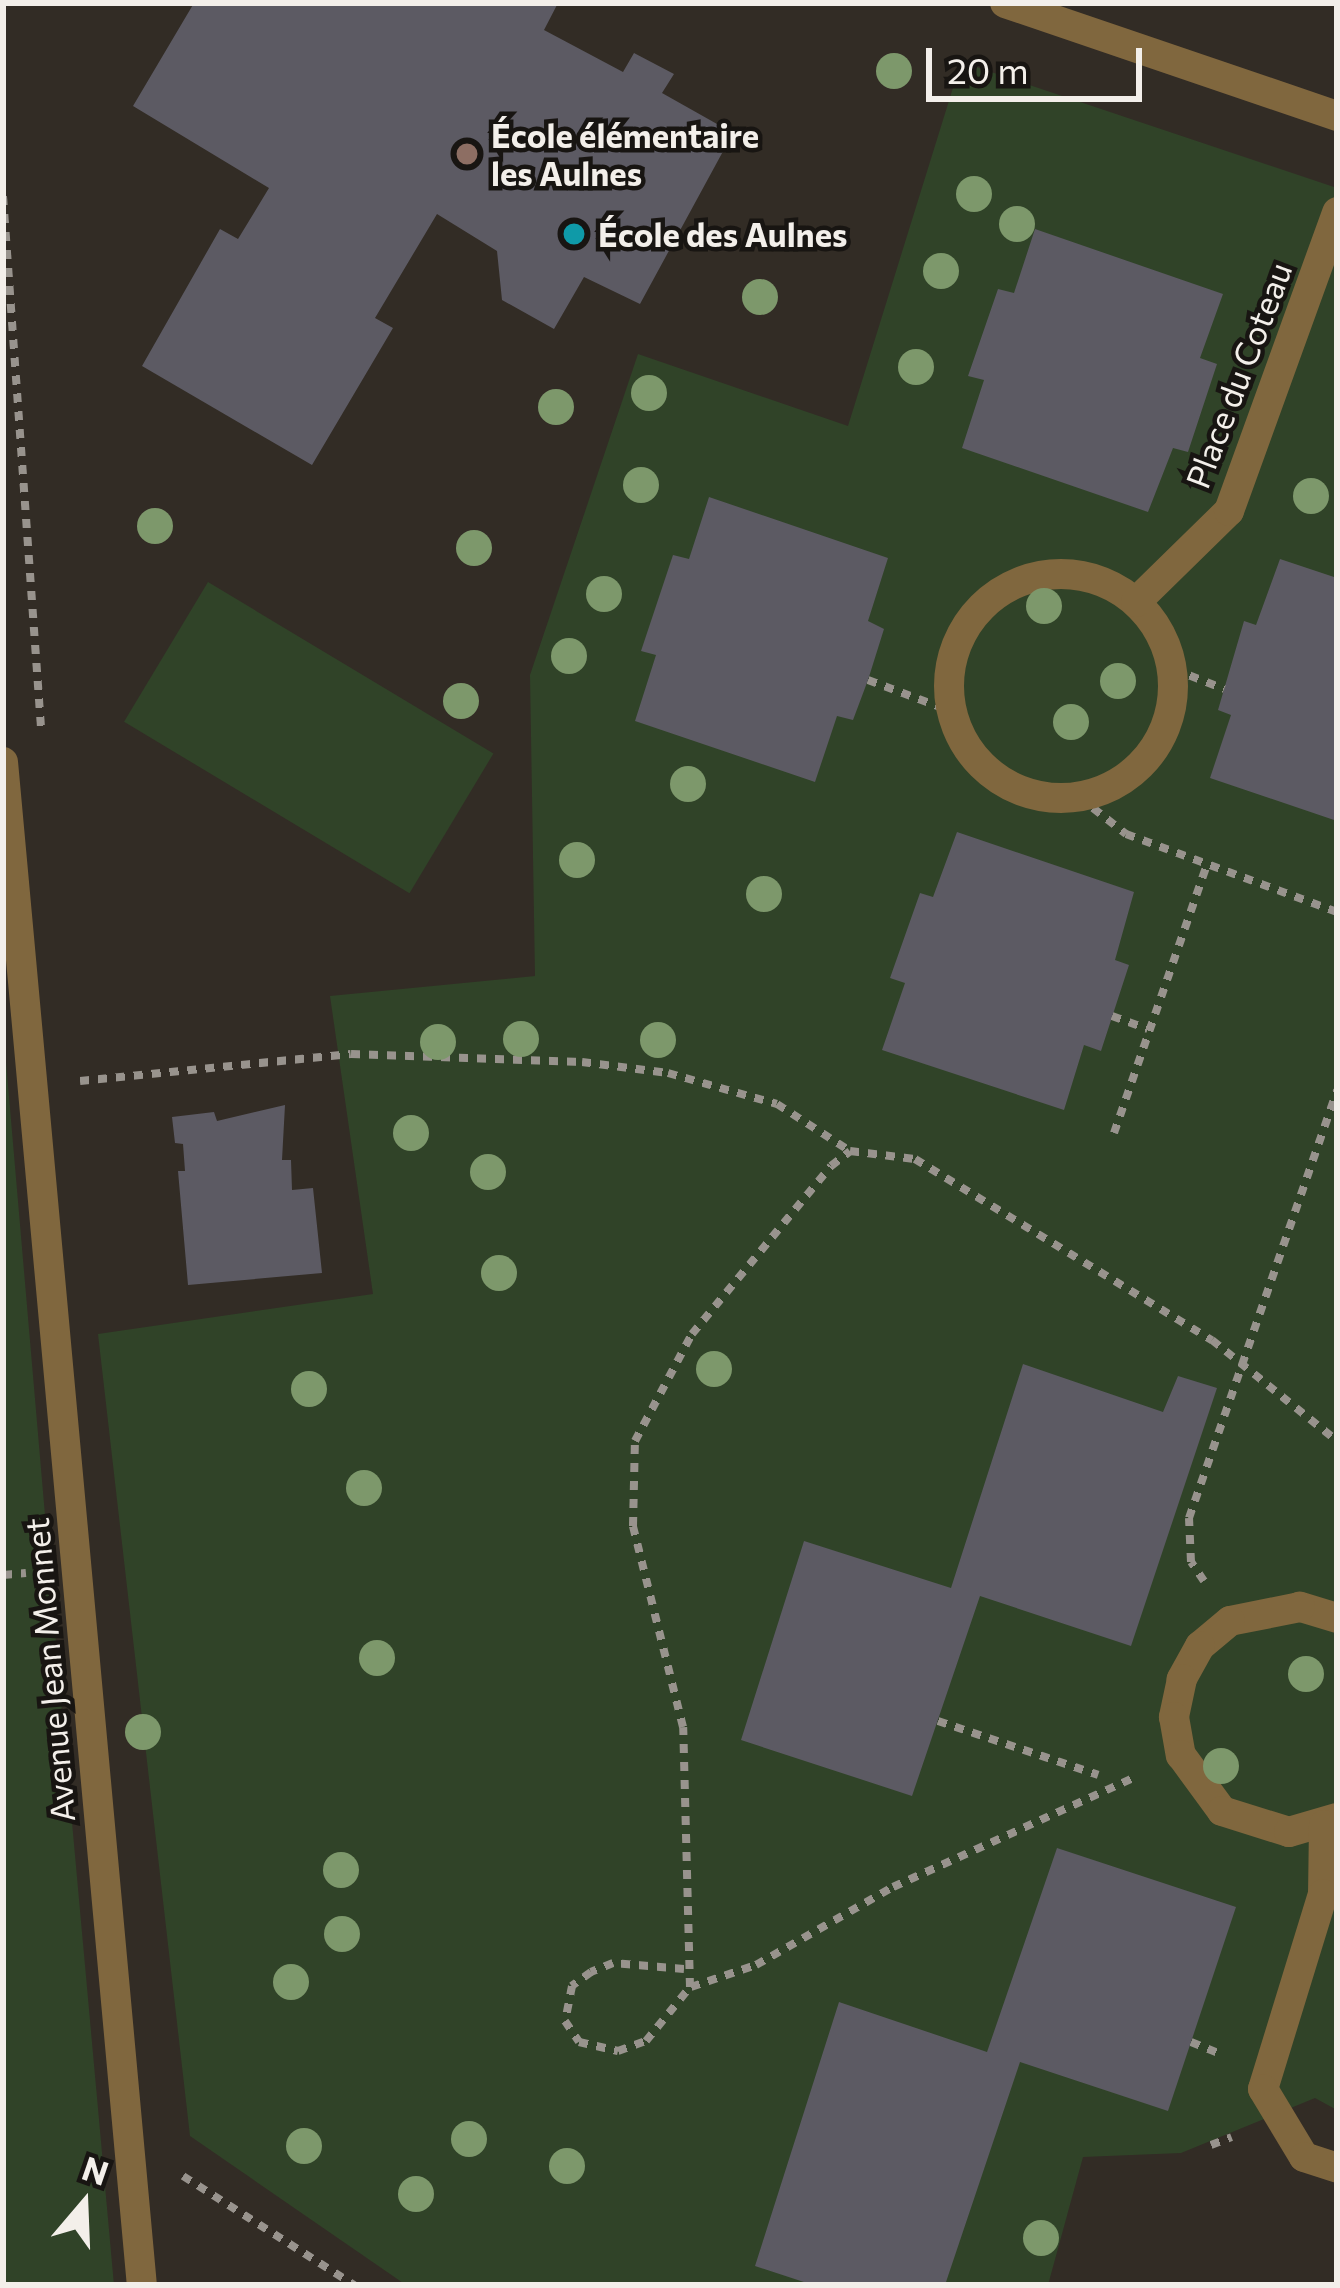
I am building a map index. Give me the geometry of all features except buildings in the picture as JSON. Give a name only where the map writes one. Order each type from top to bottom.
[{"type":"street","points":[[1005,3],[1337,116]]},
{"type":"street","name":"Place du Coteau","points":[[1136,602],[1229,511],[1337,212]]},
{"type":"street","points":[[1072,573],[1136,602],[1160,632],[1173,669],[1162,738],[1113,787],[1079,797],[1045,798],[999,779],[964,743],[951,711],[948,676],[958,642],[1003,589],[1072,573]]},
{"type":"street","name":"Avenue Jean Monnet","points":[[3,762],[142,2285]]},
{"type":"street","points":[[1337,1618],[1300,1607],[1230,1621],[1201,1646],[1182,1679],[1174,1717],[1180,1755],[1222,1811],[1289,1832],[1331,1821],[1323,1894],[1263,2090],[1304,2157],[1337,2168]]},
{"type":"path","points":[[1173,669],[1224,689]]},
{"type":"path","points":[[868,680],[951,711]]},
{"type":"path","points":[[1079,797],[1126,835],[1337,912]]},
{"type":"path","points":[[1114,1132],[1207,865]]},
{"type":"path","points":[[1112,1016],[1148,1029]]},
{"type":"path","points":[[31,1090],[130,1071],[351,1054],[582,1062],[668,1073],[777,1104],[850,1151],[915,1160],[1242,1362],[1337,1441]]},
{"type":"path","points":[[1230,1621],[1191,1562],[1189,1518],[1334,1111],[1337,1090]]},
{"type":"path","points":[[690,1988],[684,1969],[691,1896],[683,1727],[633,1526],[634,1441],[692,1334],[802,1197],[850,1151]]},
{"type":"path","points":[[938,1721],[1098,1775]]},
{"type":"path","points":[[684,1969],[613,1964],[591,1972],[572,1986],[565,2020],[579,2042],[618,2051],[646,2041],[690,1988],[755,1966],[893,1887],[1180,1755]]},
{"type":"path","points":[[127,2131],[227,2210],[354,2285]]},
{"type":"green space","points":[[961,62],[1337,188],[1337,2110],[1315,2098],[1181,2153],[1083,2157],[1048,2285],[406,2285],[190,2136],[98,1334],[373,1294],[330,996],[535,976],[530,675],[638,354],[848,426]]},
{"type":"green space","points":[[208,582],[493,754],[409,893],[124,722]]},
{"type":"green space","points":[[3,1027],[61,1701],[114,2285],[3,2285]]},
{"type":"place","name":"École élémentaire les Aulnes","points":[[467,154]]},
{"type":"place","name":"École des Aulnes","points":[[574,234]]}]
